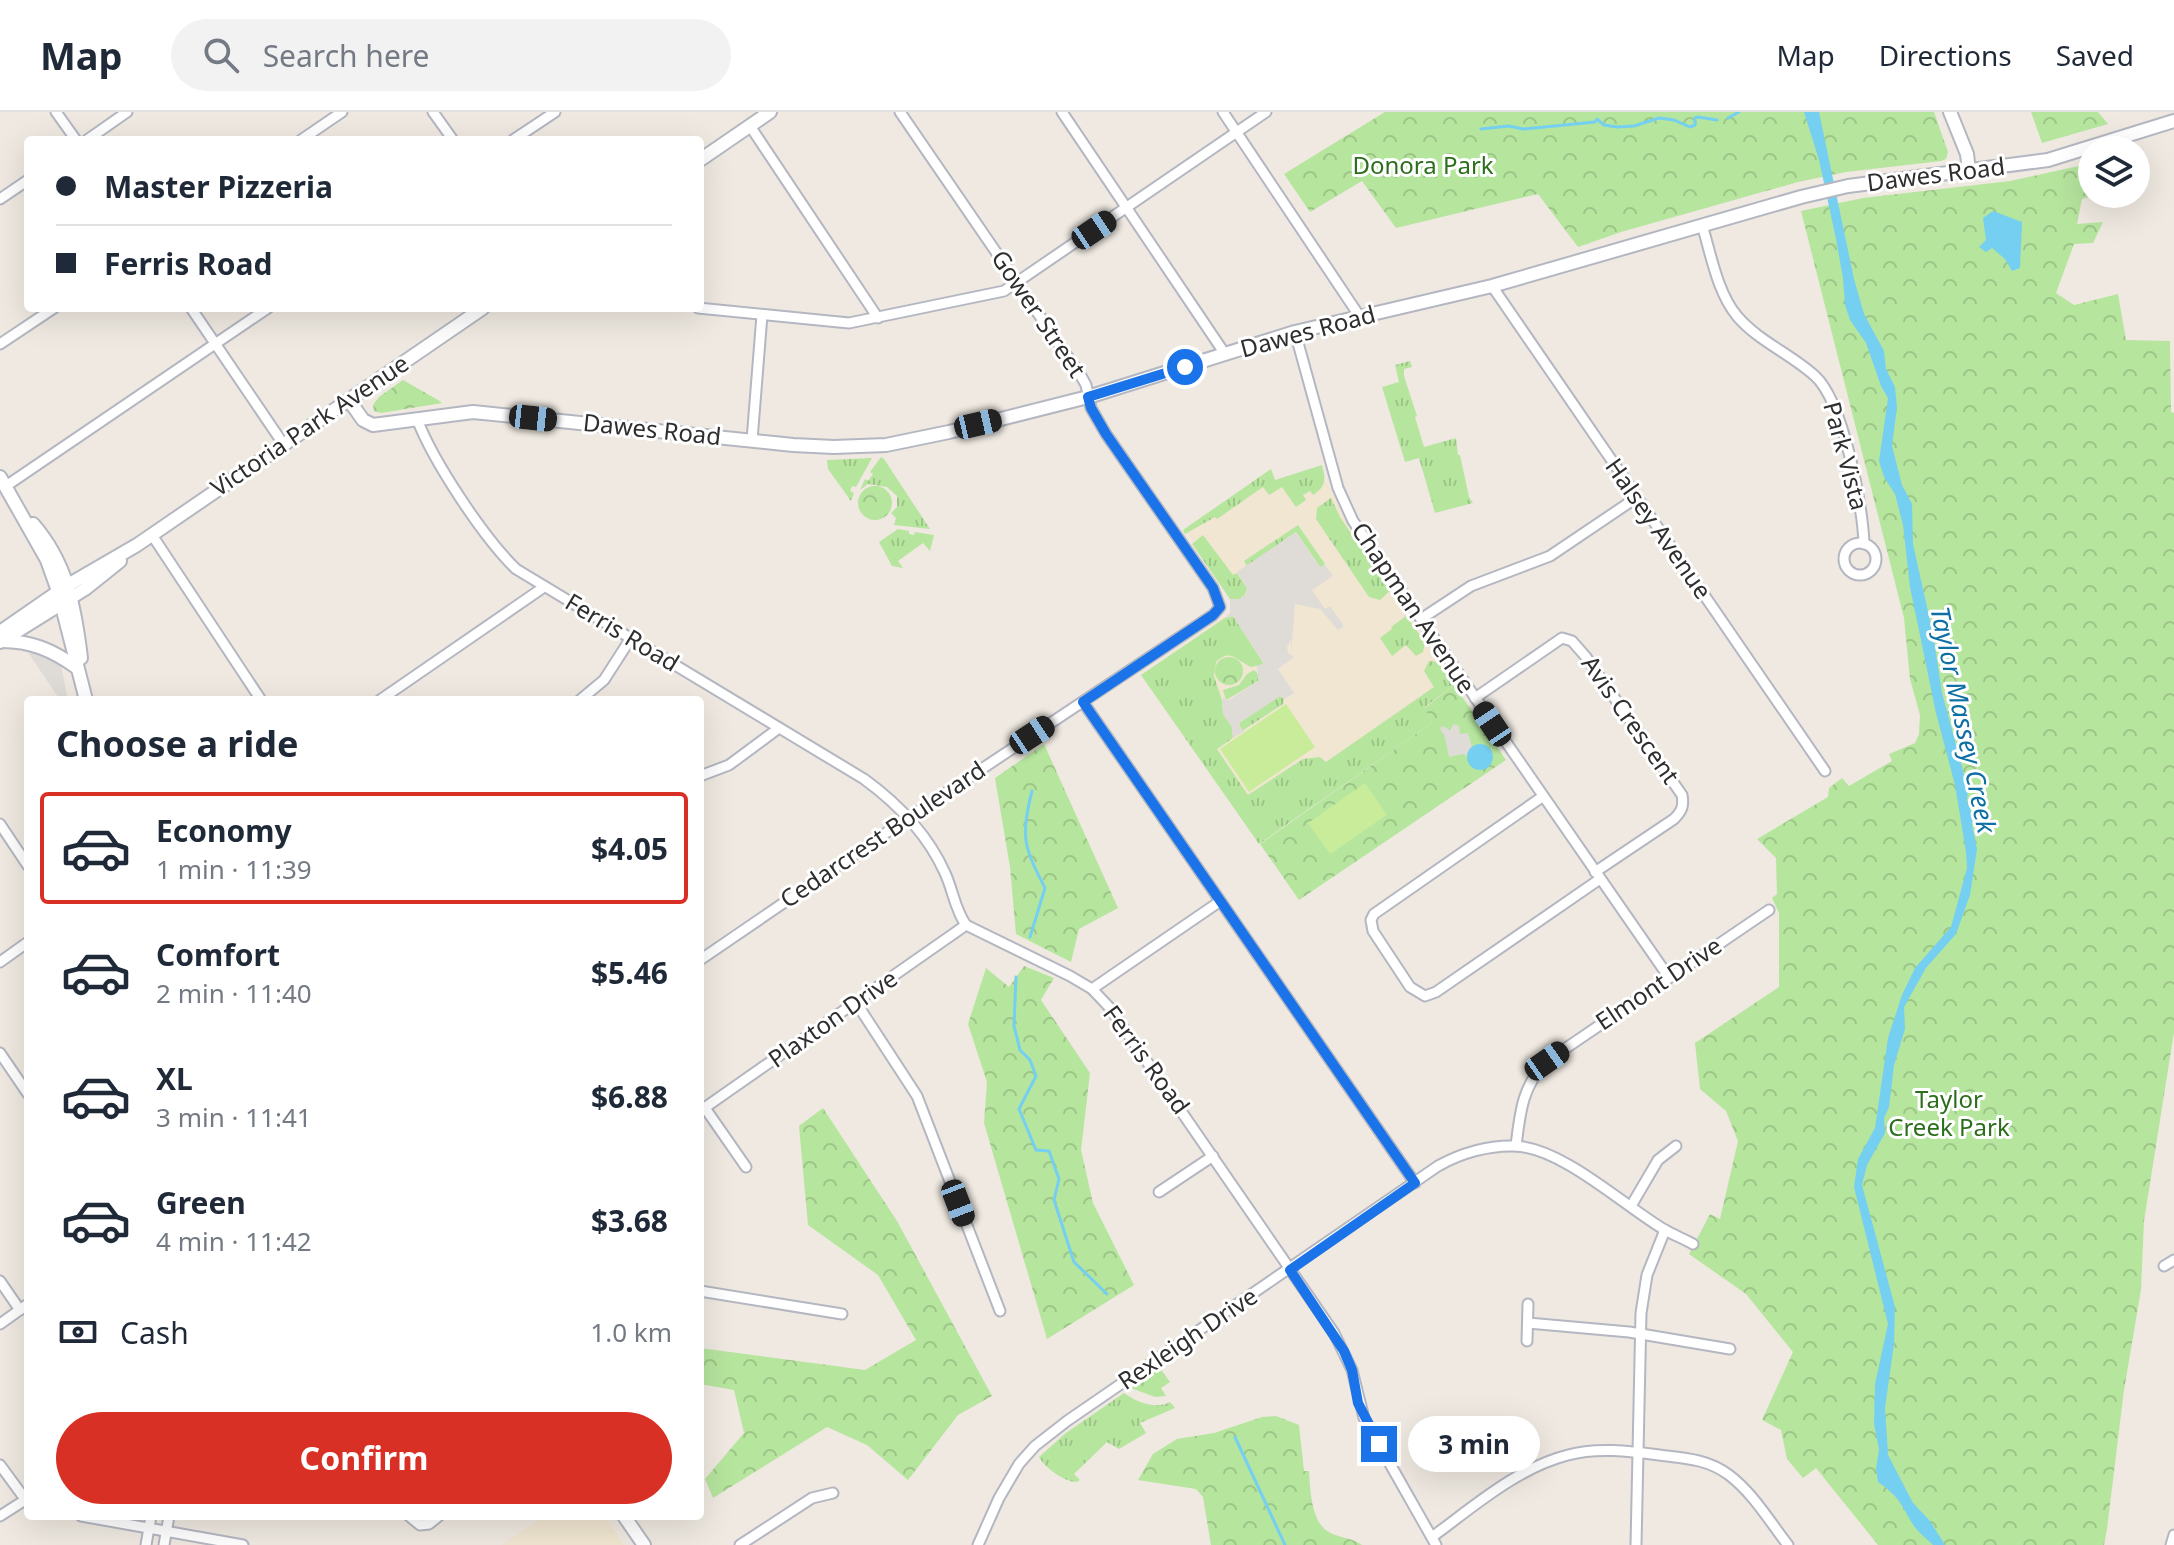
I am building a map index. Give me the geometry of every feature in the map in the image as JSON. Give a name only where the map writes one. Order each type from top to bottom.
[{"type":"street","points":[[56,112],[73,136]]},
{"type":"street","points":[[93,136],[127,112]]},
{"type":"street","points":[[307,136],[342,112]]},
{"type":"street","points":[[433,112],[450,136]]},
{"type":"street","points":[[519,136],[555,112]]},
{"type":"street","points":[[704,157],[770,112]]},
{"type":"street","name":"Gower Street","points":[[900,112],[1081,376],[1091,408],[1106,434],[1219,601]]},
{"type":"street","points":[[1062,112],[1225,354]]},
{"type":"street","points":[[1223,112],[1360,317]]},
{"type":"street","points":[[704,309],[849,323],[997,293],[1266,112]]},
{"type":"street","points":[[1950,112],[1967,154],[1969,171]]},
{"type":"street","name":"Dawes Road","points":[[349,400],[361,418],[371,424],[473,412],[834,447],[886,445],[1088,397],[1295,332],[1492,286],[1801,197],[1848,186],[2048,160],[2174,121]]},
{"type":"street","points":[[750,126],[878,318]]},
{"type":"street","points":[[0,199],[24,183]]},
{"type":"street","name":"Park Vista","points":[[1702,225],[1722,290],[1736,315],[1747,327],[1818,378],[1831,397],[1844,434],[1864,524],[1864,544]]},
{"type":"street","name":"Halsey Avenue","points":[[1492,286],[1825,771]]},
{"type":"street","points":[[0,344],[48,312]]},
{"type":"street","points":[[194,312],[284,445]]},
{"type":"street","points":[[85,696],[65,595],[3,482],[262,312]]},
{"type":"street","name":"Victoria Park Avenue","points":[[1,639],[65,595],[107,572],[137,545],[477,312]]},
{"type":"street","points":[[752,440],[762,315]]},
{"type":"street","name":"Chapman Avenue","points":[[1295,332],[1345,506],[1542,797],[1668,976]]},
{"type":"street","name":"Ferris Road","points":[[417,419],[427,444],[493,544],[516,569],[864,779],[908,818],[937,858],[966,925],[1092,989],[1110,1008],[1344,1351],[1364,1418],[1434,1541]]},
{"type":"street","points":[[1421,619],[1471,586],[1550,556],[1636,498]]},
{"type":"street","points":[[152,535],[258,696]]},
{"type":"street","points":[[386,696],[544,587]]},
{"type":"street","name":"Cedarcrest Boulevard","points":[[704,957],[1217,612],[1219,601]]},
{"type":"street","points":[[585,696],[604,680],[631,638]]},
{"type":"street","name":"Avis Crescent","points":[[1475,698],[1562,638],[1572,641],[1682,795],[1684,804],[1674,819],[1598,876]]},
{"type":"street","points":[[1,639],[49,649],[78,672]]},
{"type":"street","points":[[1083,702],[1415,1183]]},
{"type":"street","points":[[704,774],[729,765],[779,728]]},
{"type":"street","points":[[1542,797],[1374,914],[1371,920],[1373,931],[1410,987],[1425,996],[1436,992],[1598,876]]},
{"type":"street","points":[[0,824],[24,860]]},
{"type":"street","points":[[1092,989],[1219,902]]},
{"type":"street","name":"Elmont Drive","points":[[1516,1146],[1520,1107],[1541,1067],[1668,976],[1769,910]]},
{"type":"street","name":"Plaxton Drive","points":[[704,1108],[966,925]]},
{"type":"street","points":[[0,962],[24,945]]},
{"type":"street","points":[[857,1004],[917,1096],[1000,1311]]},
{"type":"street","points":[[0,1053],[24,1088]]},
{"type":"street","points":[[704,1110],[746,1167]]},
{"type":"street","name":"Rexleigh Drive","points":[[978,1545],[1009,1480],[1035,1446],[1438,1166],[1468,1152],[1516,1146],[1553,1157],[1665,1230],[1693,1244]]},
{"type":"street","points":[[1631,1206],[1658,1160],[1676,1146]]},
{"type":"street","points":[[1159,1192],[1213,1156]]},
{"type":"street","points":[[1636,1545],[1643,1293],[1665,1230]]},
{"type":"street","points":[[2164,1266],[2174,1260]]},
{"type":"street","points":[[0,1281],[24,1307],[0,1324]]},
{"type":"street","points":[[704,1292],[842,1314]]},
{"type":"street","points":[[1527,1341],[1528,1304]]},
{"type":"street","points":[[1528,1323],[1640,1333],[1730,1349]]},
{"type":"street","points":[[1434,1541],[1528,1471],[1549,1461],[1570,1454],[1637,1452],[1701,1460],[1729,1475],[1788,1545]]},
{"type":"street","points":[[0,1465],[24,1499]]},
{"type":"street","points":[[740,1545],[812,1498],[833,1493]]},
{"type":"street","points":[[0,1516],[24,1503]]},
{"type":"street","points":[[104,1520],[243,1545]]},
{"type":"street","points":[[146,1545],[150,1520]]},
{"type":"street","points":[[164,1545],[168,1520]]},
{"type":"street","points":[[414,1520],[420,1525],[434,1520]]},
{"type":"street","points":[[627,1520],[644,1545]]},
{"type":"street","points":[[2171,1545],[2174,1535]]},
{"type":"shaded area","points":[[1271,469],[1275,482],[1320,469],[1351,532],[1454,685],[1259,844],[1141,675],[1237,608],[1185,529]]},
{"type":"shaded area","points":[[1296,532],[1320,567],[1325,565],[1333,576],[1312,590],[1325,609],[1330,606],[1344,626],[1338,630],[1320,609],[1295,604],[1291,654],[1291,640],[1287,647],[1288,653],[1294,657],[1278,669],[1294,693],[1284,699],[1280,696],[1239,723],[1245,731],[1233,738],[1232,727],[1223,714],[1222,700],[1229,700],[1258,681],[1257,666],[1264,663],[1233,616],[1225,618],[1230,613],[1230,599],[1246,595],[1247,588],[1237,572]]},
{"type":"shaded area","points":[[25,648],[54,656],[61,665],[67,696],[57,696]]},
{"type":"shaded area","points":[[1454,724],[1459,726],[1460,734],[1468,733],[1472,747],[1467,756],[1449,757],[1440,728],[1443,726],[1450,730]]},
{"type":"shaded area","points":[[538,1520],[608,1520],[624,1545],[502,1545]]},
{"type":"green space","name":"Donora Park","points":[[1385,112],[1934,112],[1948,152],[1946,159],[1941,161],[1846,172],[1798,182],[1578,247],[1538,194],[1396,228],[1362,181],[1310,212],[1284,174]]},
{"type":"green space","points":[[2031,112],[2098,112],[2108,124],[2042,143]]},
{"type":"green space","name":"Taylor Creek Park","points":[[2078,166],[2080,208],[2077,224],[2103,222],[2093,243],[2074,244],[2056,293],[2074,305],[2118,294],[2126,340],[2170,341],[2171,412],[2174,413],[2174,1032],[2144,1221],[2141,1290],[2124,1390],[2104,1545],[1878,1545],[1816,1468],[1803,1478],[1787,1459],[1781,1430],[1762,1420],[1793,1352],[1746,1294],[1689,1254],[1710,1214],[1720,1219],[1738,1141],[1726,1111],[1700,1089],[1695,1043],[1779,987],[1779,913],[1772,898],[1777,894],[1776,858],[1757,839],[1828,797],[1829,788],[1842,778],[1849,786],[1892,761],[1889,754],[1915,743],[1919,734],[1920,715],[1910,679],[1904,618],[1801,211],[1863,198],[2010,181]]},
{"type":"green space","points":[[1410,361],[1412,367],[1404,369],[1404,376],[1424,447],[1456,438],[1473,503],[1435,513],[1419,458],[1405,462],[1382,387],[1399,382],[1395,365]]},
{"type":"green space","points":[[403,380],[442,403],[381,413],[374,411],[373,405],[379,397]]},
{"type":"green space","points":[[881,457],[930,529],[894,525],[896,518],[891,513],[897,507],[897,496],[887,487],[868,484],[860,490]]},
{"type":"green space","points":[[872,458],[856,487],[852,486],[850,491],[854,493],[851,501],[828,469],[827,460]]},
{"type":"green space","points":[[1322,465],[1323,486],[1313,495],[1310,491],[1303,495],[1306,500],[1296,507],[1282,487],[1269,495],[1263,487],[1217,519],[1215,517],[1185,534],[1183,530],[1271,469],[1275,480]]},
{"type":"green space","points":[[875,486],[887,491],[892,503],[887,515],[875,520],[863,515],[858,503],[863,491]]},
{"type":"green space","points":[[1331,498],[1340,517],[1390,591],[1380,600],[1369,597],[1316,519],[1317,508]]},
{"type":"green space","points":[[1298,525],[1325,564],[1321,568],[1296,532],[1247,566],[1244,561]]},
{"type":"green space","points":[[898,529],[914,535],[915,532],[934,535],[930,551],[923,543],[898,561],[903,568],[892,566],[879,542]]},
{"type":"green space","points":[[1203,535],[1233,575],[1237,573],[1247,588],[1245,595],[1239,599],[1230,599],[1192,544]]},
{"type":"green space","points":[[1233,616],[1264,664],[1251,667],[1230,656],[1216,662],[1214,676],[1223,714],[1232,727],[1233,738],[1217,749],[1248,795],[1303,759],[1320,757],[1326,762],[1434,687],[1424,671],[1429,661],[1438,662],[1454,685],[1425,707],[1432,723],[1259,844],[1141,675],[1225,618]]},
{"type":"green space","points":[[1406,616],[1425,642],[1423,652],[1416,656],[1406,645],[1392,656],[1380,638]]},
{"type":"green space","points":[[1229,657],[1239,661],[1243,671],[1239,681],[1229,685],[1219,681],[1215,671],[1219,661]]},
{"type":"green space","points":[[1254,670],[1258,681],[1226,700],[1223,690],[1239,685]]},
{"type":"green space","points":[[1454,685],[1506,760],[1299,900],[1260,844],[1432,723],[1425,708]]},
{"type":"green space","points":[[1280,696],[1284,699],[1283,704],[1242,731],[1239,723]]},
{"type":"green space","points":[[1286,704],[1315,747],[1249,792],[1220,749]]},
{"type":"green space","points":[[1044,744],[1118,908],[1079,929],[1071,962],[1016,934],[1010,867],[995,778]]},
{"type":"green space","points":[[1365,783],[1387,815],[1330,854],[1308,823]]},
{"type":"green space","points":[[1024,966],[1054,978],[1041,1000],[1090,1073],[1081,1150],[1093,1203],[1134,1285],[1047,1339],[984,1123],[987,1082],[968,1024],[986,968],[1009,987]]},
{"type":"green space","points":[[823,1108],[897,1221],[992,1396],[958,1415],[908,1480],[867,1445],[827,1427],[713,1498],[705,1479],[744,1433],[734,1390],[704,1385],[704,1349],[865,1370],[916,1340],[878,1275],[808,1225],[799,1126]]},
{"type":"green space","points":[[1160,1368],[1170,1382],[1161,1388],[1166,1396],[1155,1397],[1131,1388]]},
{"type":"green space","points":[[1124,1393],[1146,1404],[1170,1402],[1175,1408],[1140,1423],[1146,1433],[1119,1449],[1107,1442],[1074,1474],[1080,1480],[1077,1482],[1050,1470],[1039,1457],[1066,1433]]},
{"type":"green space","points":[[1276,1416],[1299,1425],[1304,1471],[1309,1471],[1312,1503],[1322,1526],[1331,1533],[1362,1545],[1211,1545],[1203,1497],[1196,1489],[1138,1480],[1153,1454],[1177,1439],[1214,1433],[1262,1417]]},
{"type":"water","points":[[1804,112],[1819,112],[1854,279],[1864,314],[1884,351],[1886,369],[1895,387],[1897,407],[1892,446],[1902,485],[1912,504],[1913,544],[1933,634],[1942,693],[1968,789],[1967,801],[1973,816],[1977,849],[1970,895],[1956,934],[1926,968],[1904,1007],[1905,1029],[1894,1065],[1889,1107],[1884,1118],[1885,1133],[1867,1165],[1862,1185],[1895,1307],[1894,1344],[1885,1408],[1888,1455],[1913,1503],[1930,1521],[1945,1545],[1933,1545],[1923,1536],[1896,1498],[1878,1482],[1875,1384],[1888,1324],[1854,1187],[1858,1159],[1875,1128],[1888,1038],[1902,995],[1915,968],[1951,927],[1967,868],[1966,852],[1955,785],[1936,713],[1910,587],[1903,525],[1895,494],[1884,477],[1879,461],[1888,398],[1866,343],[1850,320],[1845,305],[1836,239],[1819,160]]},
{"type":"water","points":[[1993,211],[2022,222],[2020,268],[2012,271],[2005,259],[1992,248],[1986,252],[1979,247],[1986,240],[1983,218]]},
{"type":"water","points":[[1480,744],[1489,748],[1493,757],[1489,766],[1480,770],[1471,766],[1467,757],[1471,748]]},
{"type":"waterway","points":[[1728,118],[1739,112]]},
{"type":"waterway","points":[[1481,129],[1509,126],[1523,129],[1595,122],[1597,119],[1604,125],[1634,126],[1659,118],[1690,127],[1695,125],[1695,118],[1698,117],[1717,120]]},
{"type":"waterway","points":[[1030,937],[1045,888],[1026,841],[1026,820],[1032,791]]},
{"type":"waterway","points":[[1016,977],[1014,1026],[1020,1050],[1030,1060],[1036,1076],[1019,1109],[1036,1150],[1049,1151],[1059,1179],[1054,1200],[1074,1262],[1107,1294]]},
{"type":"waterway","points":[[1235,1437],[1285,1545]]},
{"type":"route","points":[[1185,367],[1088,397],[1106,434],[1213,588],[1220,607],[1213,615],[1083,702],[1415,1183],[1290,1270],[1344,1351],[1352,1370],[1358,1403],[1379,1444]]},
{"type":"water label","name":"Taylor Massey Creek","points":[[1963,720]]}]
